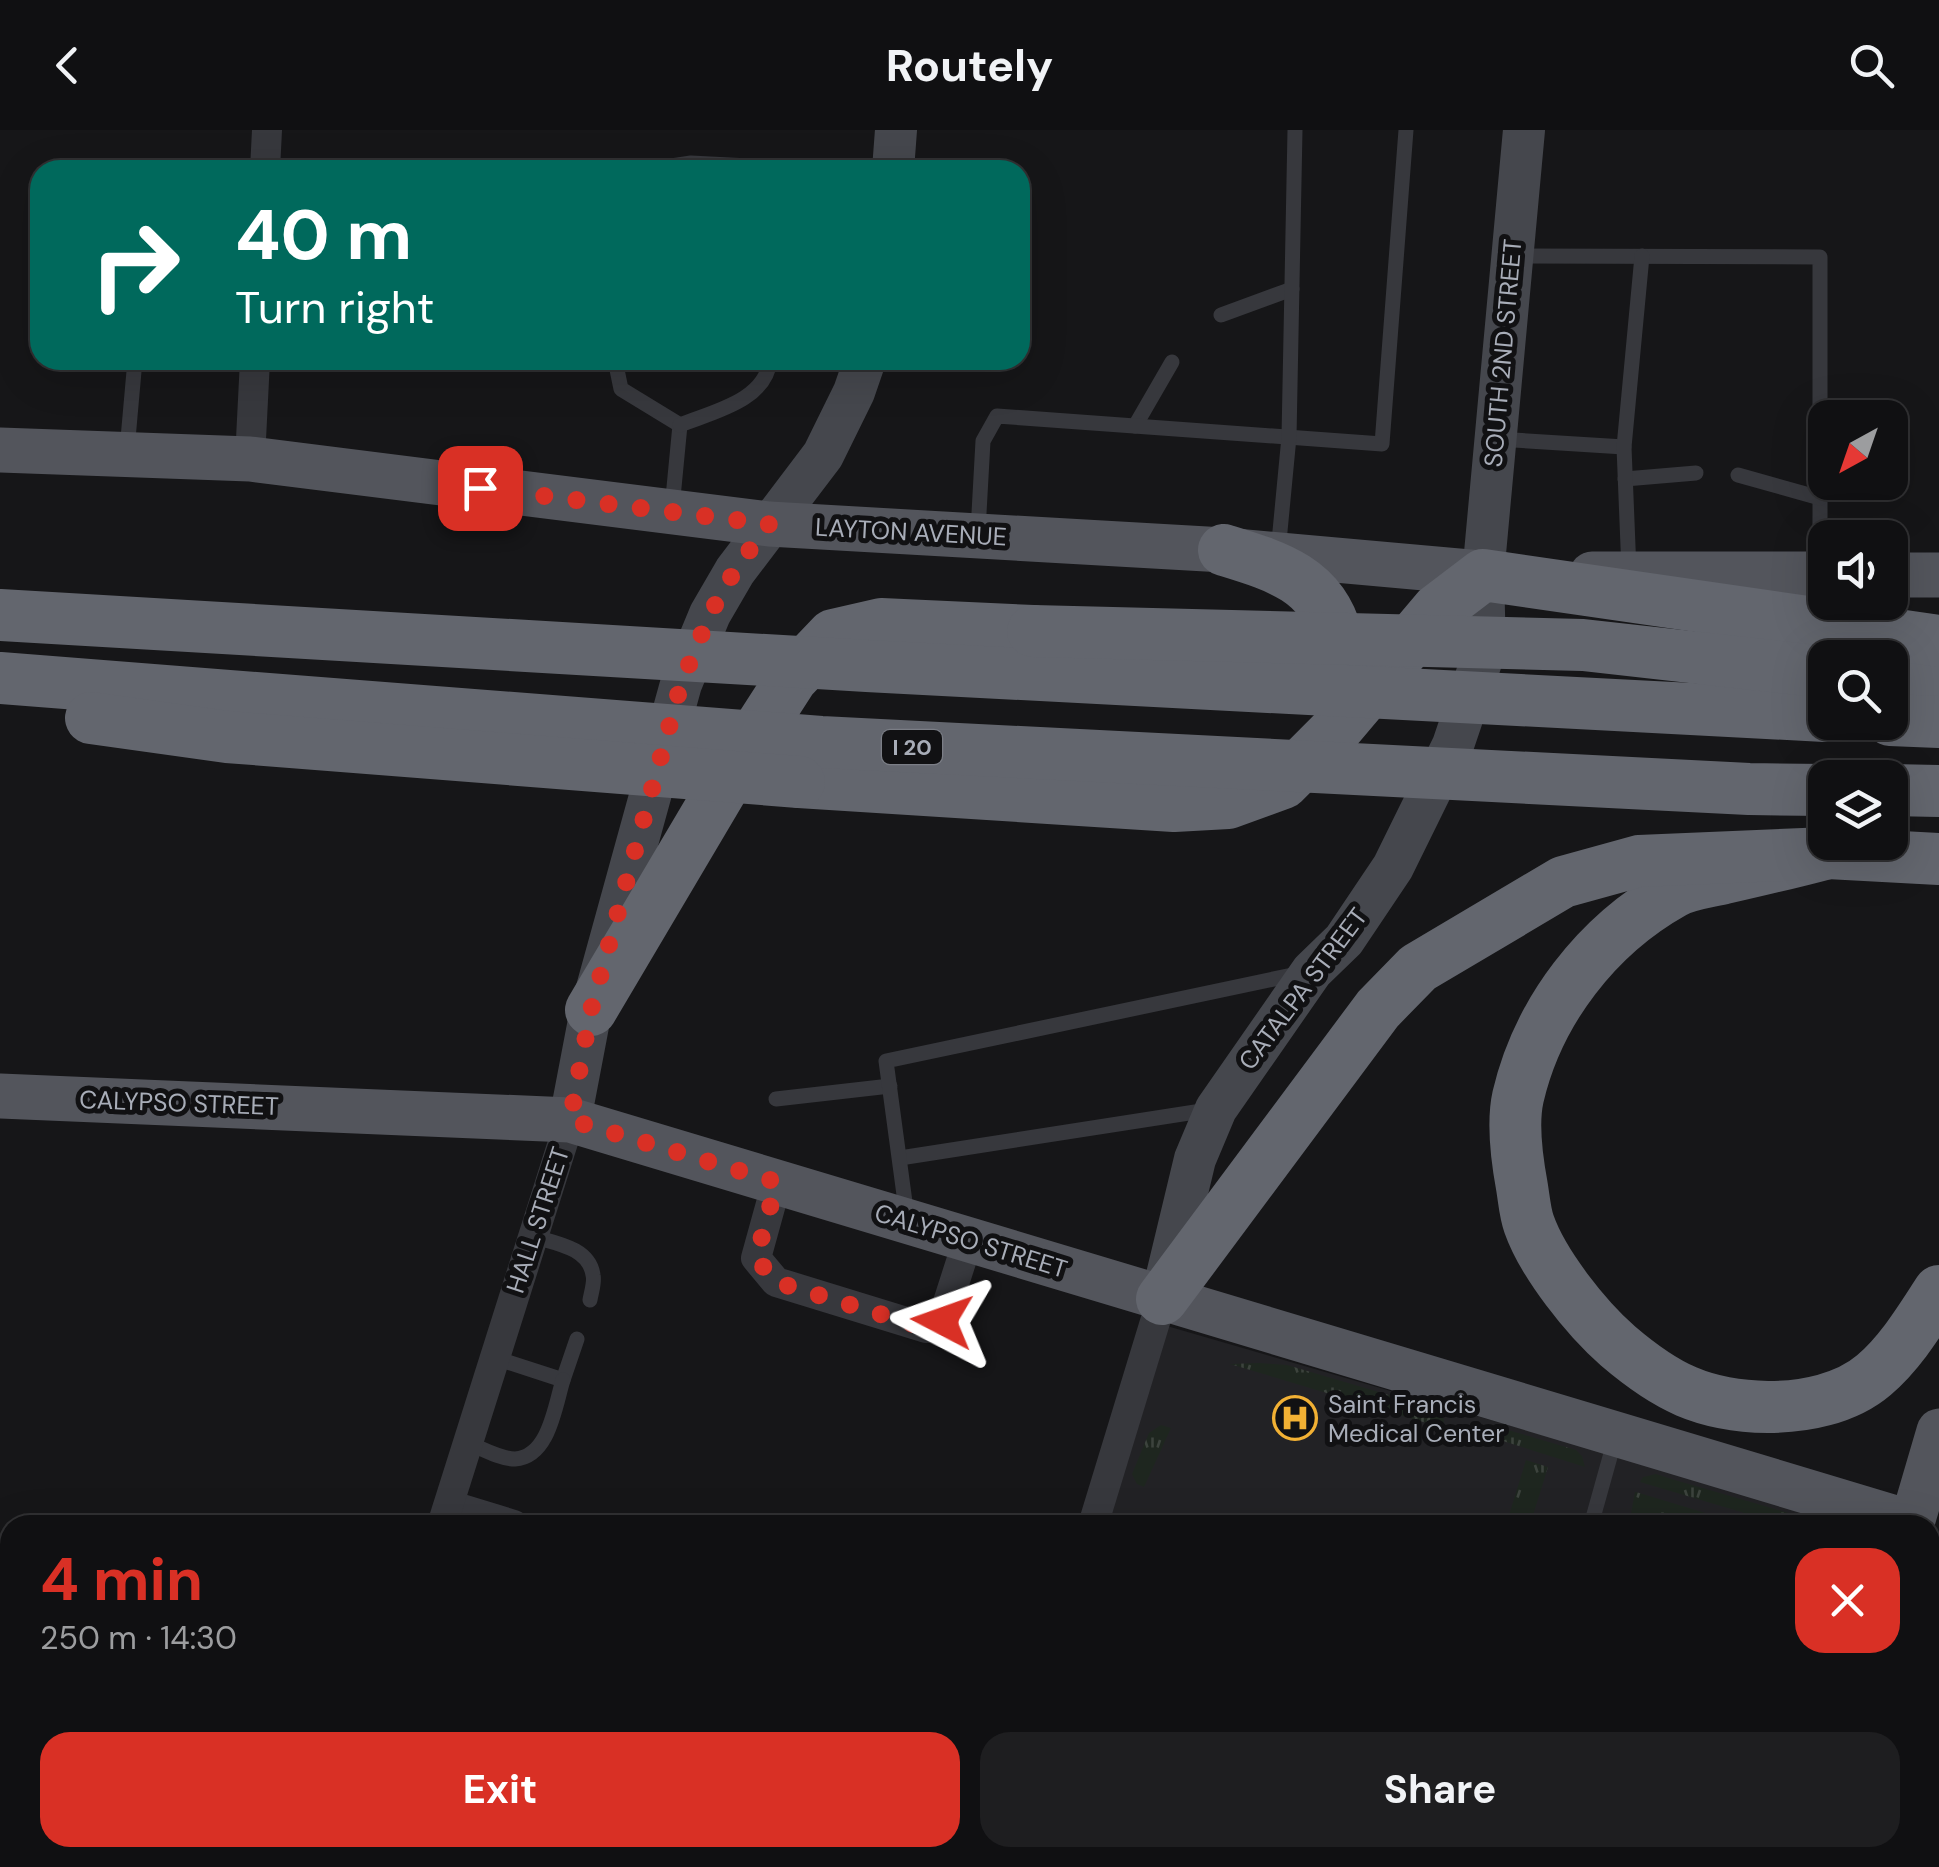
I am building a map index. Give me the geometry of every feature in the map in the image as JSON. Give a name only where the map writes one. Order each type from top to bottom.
[{"type":"highway","points":[[1224,550],[1296,577],[1326,605],[1345,667],[1333,733]]},
{"type":"highway","points":[[0,706],[227,737],[799,782],[1174,806],[1228,803],[1283,783],[1333,733],[1438,610],[1483,575],[1808,641]]},
{"type":"highway","points":[[0,615],[1808,715]]},
{"type":"highway","points":[[591,1010],[736,764],[792,678],[833,635],[882,624],[1583,645],[1808,670]]},
{"type":"highway","points":[[1908,651],[1939,641]]},
{"type":"highway","points":[[1908,669],[1939,687]]},
{"type":"highway","name":"I 20","points":[[0,678],[821,742],[1808,790]]},
{"type":"highway","points":[[1908,721],[1939,722]]},
{"type":"highway","points":[[1908,790],[1939,791]]},
{"type":"highway","points":[[1162,1298],[1378,1008],[1418,968],[1563,882],[1639,861],[1808,855]]},
{"type":"highway","points":[[1908,858],[1939,859]]},
{"type":"highway","points":[[1808,859],[1678,890],[1632,918],[1569,984],[1536,1040],[1517,1100],[1517,1163],[1529,1226],[1562,1283],[1597,1328],[1646,1369],[1693,1397],[1747,1407],[1790,1407],[1840,1396],[1874,1376],[1906,1340],[1939,1291]]},
{"type":"main road","points":[[893,160],[896,130]]},
{"type":"main road","name":"SOUTH 2ND STREET","points":[[1483,575],[1524,130]]},
{"type":"main road","name":"HALL STREET","points":[[570,1120],[591,1010],[681,684],[710,614],[735,570],[823,454],[862,370]]},
{"type":"main road","name":"LAYTON AVENUE","points":[[0,450],[250,459],[769,524],[1224,550],[1483,575],[1808,574]]},
{"type":"main road","points":[[1908,573],[1938,571]]},
{"type":"main road","name":"CATALPA STREET","points":[[1162,1298],[1195,1159],[1216,1109],[1312,970],[1344,940],[1393,867],[1453,745],[1485,650],[1483,575]]},
{"type":"main road","name":"CALYPSO STREET","points":[[0,1096],[570,1120],[1882,1515]]},
{"type":"main road","points":[[1924,1515],[1939,1431]]},
{"type":"street","points":[[266,160],[267,130]]},
{"type":"street","points":[[250,459],[254,370]]},
{"type":"street","name":"HALL STREET","points":[[445,1515],[570,1120]]},
{"type":"street","points":[[777,1182],[756,1258],[776,1282],[926,1328],[942,1321],[968,1240]]},
{"type":"street","name":"CATALPA STREET","points":[[1096,1515],[1162,1298]]},
{"type":"lane","points":[[1277,556],[1289,438],[1295,130]]},
{"type":"lane","points":[[978,536],[983,441],[996,416],[1382,444],[1406,130]]},
{"type":"lane","points":[[1512,256],[1820,257],[1820,400]]},
{"type":"lane","points":[[1630,573],[1624,446],[1642,256]]},
{"type":"lane","points":[[1221,315],[1292,289]]},
{"type":"lane","points":[[1136,426],[1172,362]]},
{"type":"lane","points":[[127,454],[134,370]]},
{"type":"lane","points":[[618,370],[621,389],[680,426]]},
{"type":"lane","points":[[680,426],[747,399],[769,370]]},
{"type":"lane","points":[[672,512],[680,426]]},
{"type":"lane","points":[[1496,439],[1624,446]]},
{"type":"lane","points":[[1625,479],[1696,473]]},
{"type":"lane","points":[[1738,476],[1808,495]]},
{"type":"lane","points":[[908,1221],[886,1061],[1312,970]]},
{"type":"lane","points":[[776,1100],[890,1086]]},
{"type":"lane","points":[[900,1158],[1216,1109]]},
{"type":"lane","points":[[532,1236],[572,1248],[585,1259],[594,1275],[590,1300]]},
{"type":"lane","points":[[468,1443],[512,1459],[530,1455],[544,1440],[578,1339]]},
{"type":"lane","points":[[495,1358],[563,1380]]},
{"type":"lane","points":[[1594,1515],[1616,1435]]},
{"type":"shaded area","name":"Saint Francis Medical Center","points":[[1167,1326],[1819,1515],[1111,1515]]},
{"type":"green space","points":[[1230,1364],[1287,1365],[1433,1408],[1444,1419],[1443,1428]]},
{"type":"green space","points":[[1161,1425],[1171,1428],[1144,1487],[1137,1484],[1132,1474],[1149,1433]]},
{"type":"green space","points":[[1501,1428],[1576,1450],[1585,1467],[1487,1436]]},
{"type":"green space","points":[[1526,1460],[1548,1467],[1533,1515],[1509,1515]]},
{"type":"green space","points":[[1656,1474],[1796,1515],[1751,1515],[1640,1482],[1643,1477]]},
{"type":"green space","points":[[1635,1492],[1712,1515],[1631,1515]]},
{"type":"place","name":"Saint Francis Medical Center","points":[[1295,1418]]},
{"type":"route","points":[[480,488],[769,524],[735,570],[710,614],[681,684],[591,1010],[570,1120],[777,1182],[756,1258],[776,1282],[926,1328],[942,1321]]}]
